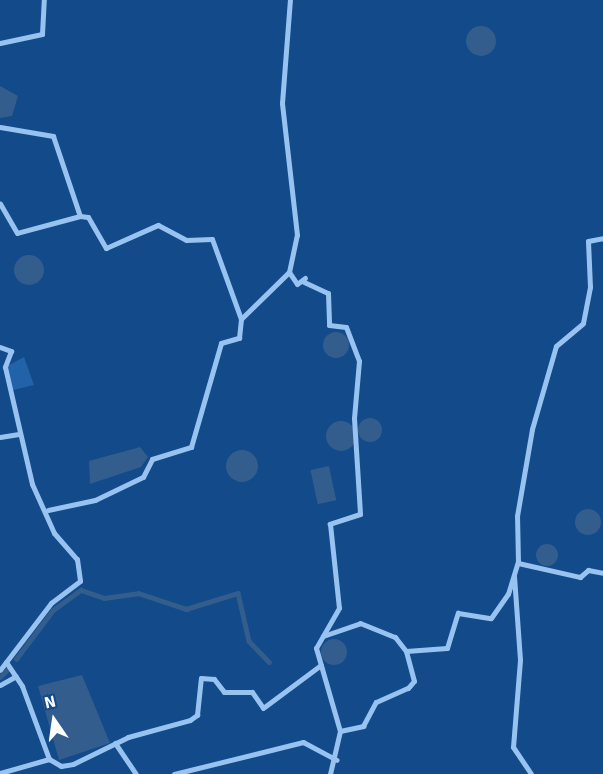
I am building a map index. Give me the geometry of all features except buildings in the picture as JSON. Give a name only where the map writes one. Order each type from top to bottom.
[{"type":"street","points":[[0,43],[42,34],[44,0]]},
{"type":"street","points":[[241,319],[289,272],[297,235],[282,103],[290,0]]},
{"type":"street","points":[[0,127],[53,136],[80,216]]},
{"type":"street","points":[[0,204],[17,233],[80,216],[88,217],[106,248],[158,225],[186,240],[212,239],[241,319],[239,338],[221,343],[213,363],[191,447],[152,459],[143,477],[95,500],[48,510]]},
{"type":"street","points":[[406,651],[447,648],[458,613],[491,618],[508,594],[518,563],[517,516],[532,429],[556,346],[583,323],[590,287],[588,241],[603,238]]},
{"type":"street","points":[[289,272],[297,284],[305,280],[328,293],[329,325],[346,327],[359,361],[354,418],[363,498],[360,514],[330,524],[339,608],[316,648],[340,731],[337,760],[330,774]]},
{"type":"street","points":[[0,347],[11,351],[5,367],[32,484],[48,510],[54,533],[77,559],[80,586],[51,603],[2,666],[16,676],[49,759],[61,766],[73,764],[115,743],[196,715],[201,678],[214,680],[224,692],[252,692],[263,708],[321,665]]},
{"type":"street","points":[[0,437],[19,434]]},
{"type":"street","points":[[518,563],[580,577],[588,570],[603,573]]},
{"type":"street","points":[[513,574],[520,660],[513,747],[531,774]]},
{"type":"street","points":[[321,637],[360,623],[395,637],[406,651],[414,681],[408,688],[376,702],[363,726],[340,731]]},
{"type":"street","points":[[0,686],[16,676]]},
{"type":"street","points":[[174,774],[303,742],[337,760]]},
{"type":"street","points":[[115,743],[136,774]]},
{"type":"street","points":[[0,773],[49,759]]},
{"type":"street","points":[[205,766],[207,774]]},
{"type":"shaded area","points":[[481,26],[492,30],[496,41],[492,52],[481,56],[470,52],[466,41],[470,30]]},
{"type":"shaded area","points":[[0,86],[18,96],[12,116],[0,118]]},
{"type":"shaded area","points":[[29,255],[40,259],[44,270],[40,281],[29,285],[18,281],[14,270],[18,259]]},
{"type":"shaded area","points":[[336,332],[345,336],[349,345],[345,354],[336,358],[327,354],[323,345],[327,336]]},
{"type":"shaded area","points":[[24,357],[34,385],[13,390],[7,366]]},
{"type":"shaded area","points":[[370,418],[379,421],[382,430],[379,439],[370,442],[361,439],[358,430],[361,421]]},
{"type":"shaded area","points":[[341,421],[351,426],[356,436],[351,446],[341,451],[331,446],[326,436],[331,426]]},
{"type":"shaded area","points":[[140,447],[148,457],[141,467],[90,484],[89,461]]},
{"type":"shaded area","points":[[242,450],[253,455],[258,466],[253,477],[242,482],[231,477],[226,466],[231,455]]},
{"type":"shaded area","points":[[329,466],[336,500],[318,504],[310,470]]},
{"type":"shaded area","points":[[588,509],[597,513],[601,522],[597,531],[588,535],[579,531],[575,522],[579,513]]},
{"type":"shaded area","points":[[547,544],[555,547],[558,555],[555,563],[547,566],[539,563],[536,555],[539,547]]},
{"type":"shaded area","points":[[334,639],[343,643],[347,652],[343,661],[334,665],[325,661],[321,652],[325,643]]},
{"type":"shaded area","points":[[82,675],[110,743],[59,760],[38,686]]},
{"type":"waterway","points":[[16,659],[53,610],[81,590],[104,598],[138,593],[186,609],[238,593],[249,641],[269,662]]},
{"type":"waterway","points":[[0,677],[8,669]]}]
